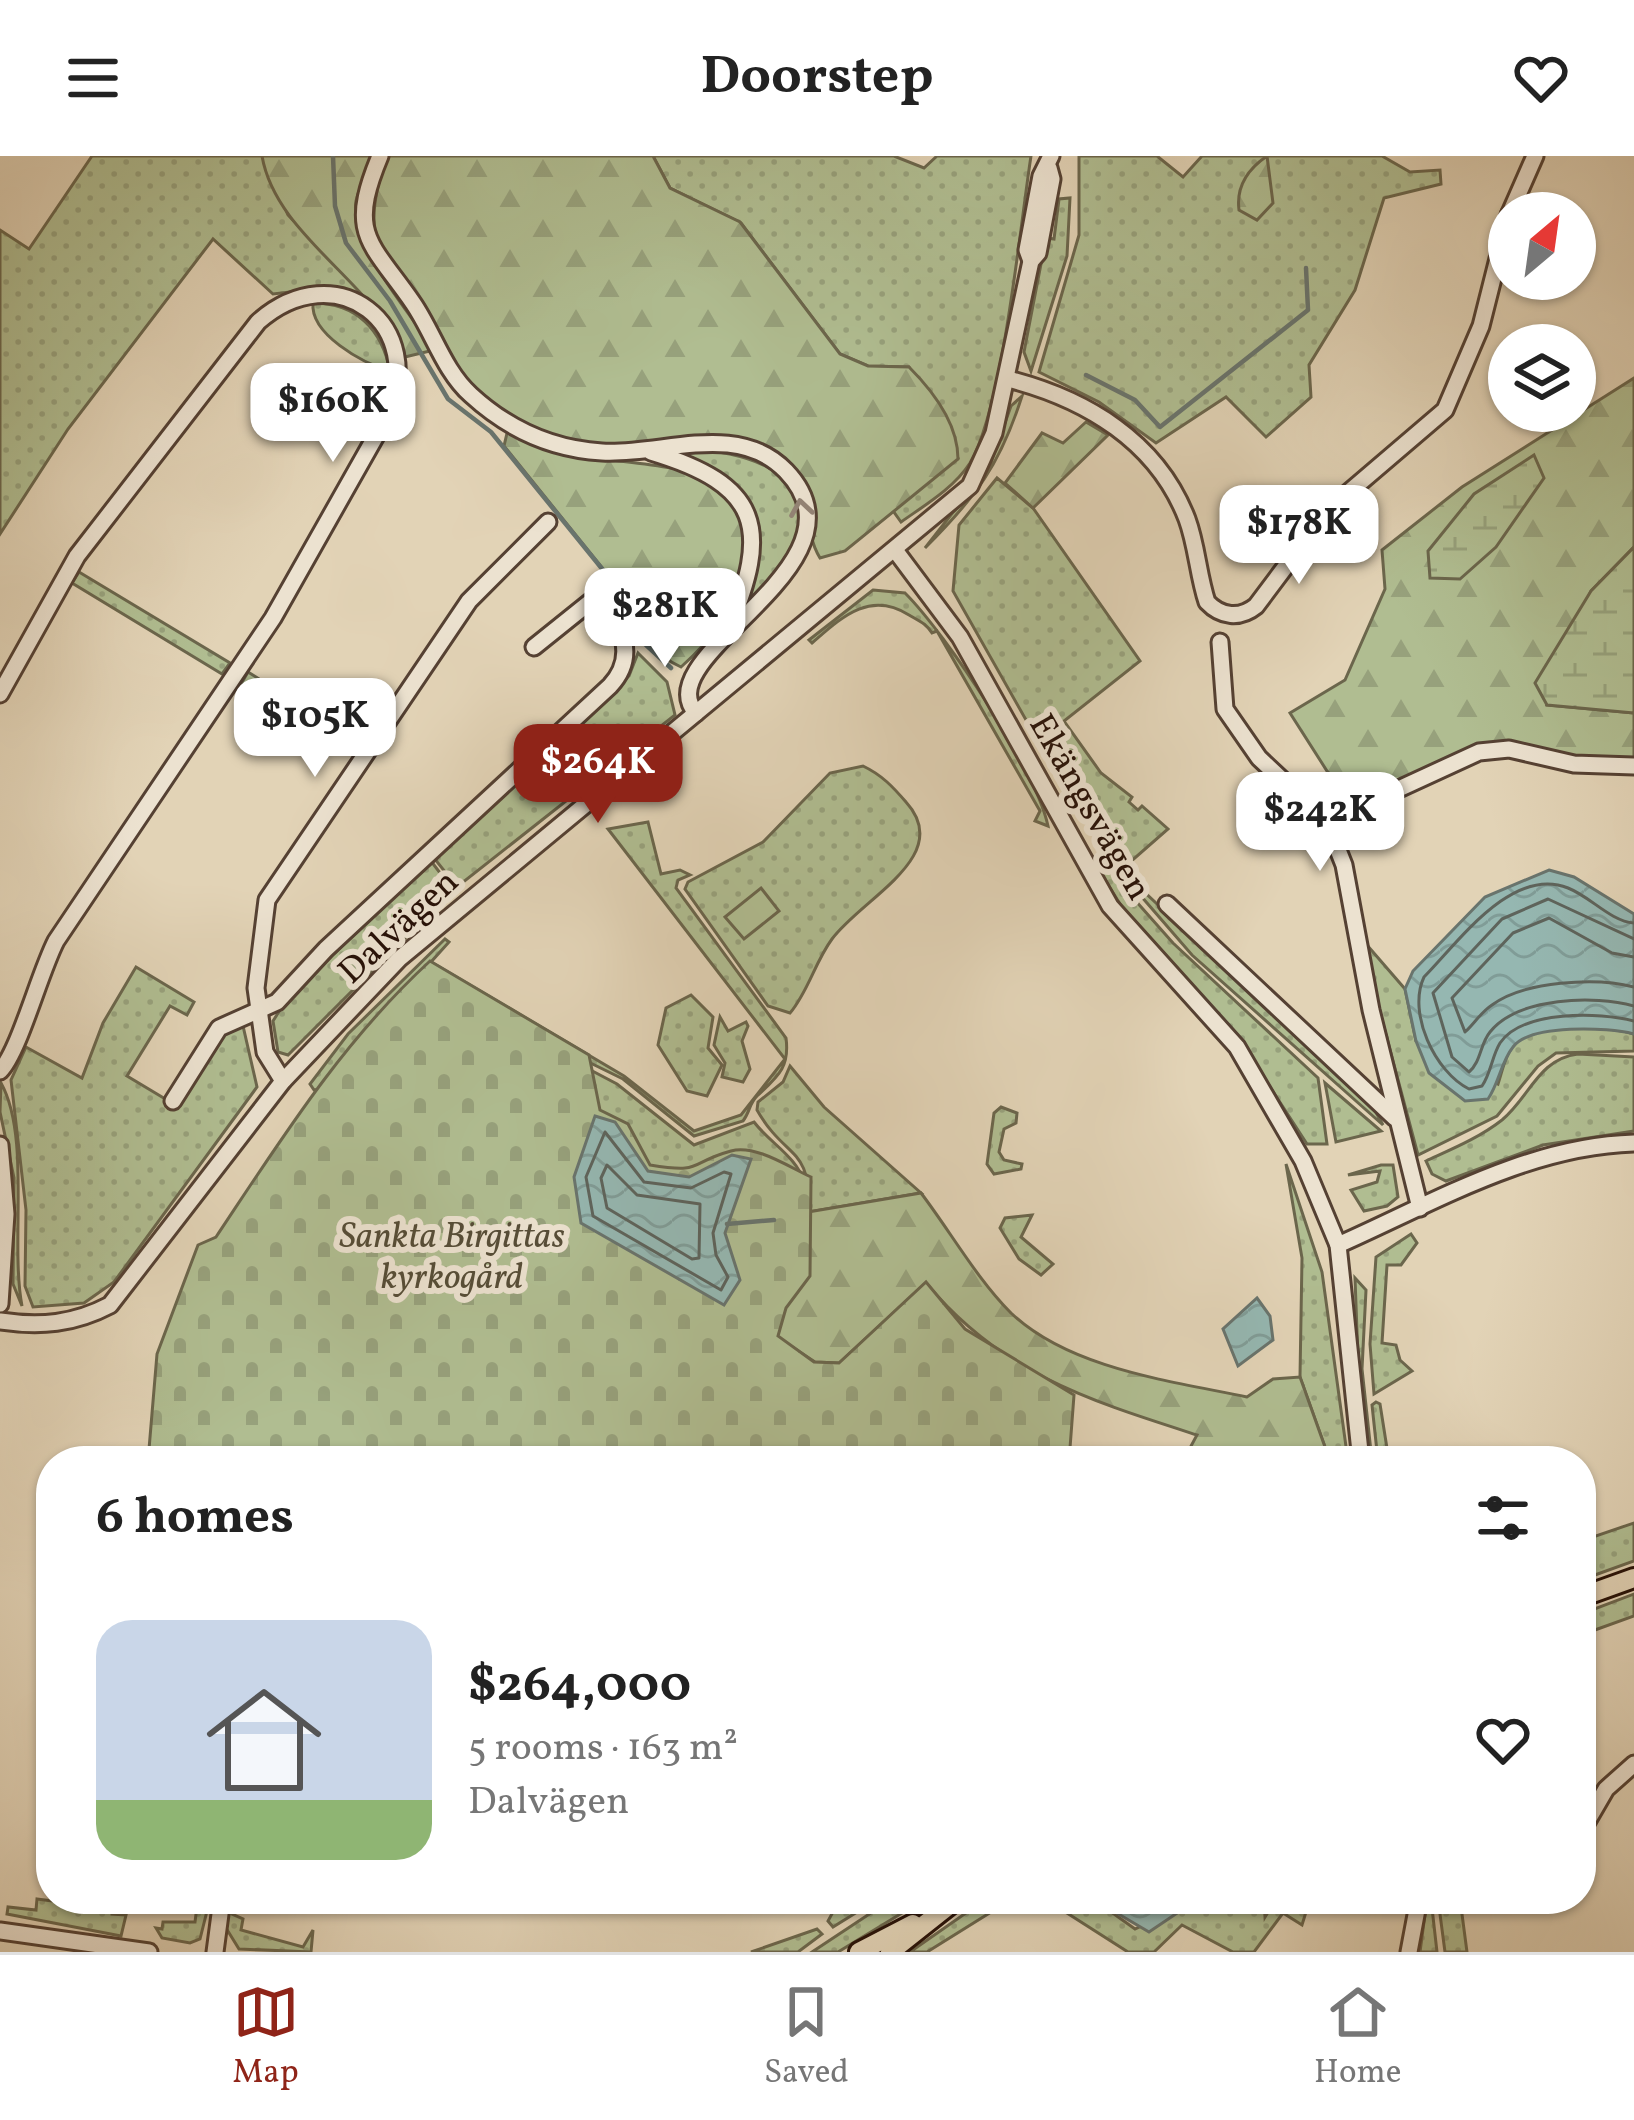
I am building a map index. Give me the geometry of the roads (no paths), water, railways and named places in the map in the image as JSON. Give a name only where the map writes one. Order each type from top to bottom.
[{"type":"main road","points":[[1596,1592],[1634,1578]]},
{"type":"main road","points":[[859,1952],[934,1914]]},
{"type":"main road","points":[[890,1952],[926,1919]]},
{"type":"street","points":[[380,156],[364,210],[372,253],[410,298],[466,392],[512,427],[558,446],[648,451],[686,444],[750,449],[786,470],[803,499],[804,539],[789,566],[762,603],[725,637],[686,686],[696,713]]},
{"type":"street","points":[[1518,192],[1534,156]]},
{"type":"street","points":[[895,550],[970,486],[987,455],[1008,379],[1031,261],[1027,250],[1040,182],[1050,162]]},
{"type":"street","points":[[0,694],[86,544],[258,322],[285,299],[328,292],[373,314],[399,359],[399,385],[386,418],[273,618],[56,941],[32,991],[14,1052],[0,1071]]},
{"type":"street","points":[[1008,379],[1104,416],[1144,451],[1185,515],[1207,602],[1214,610],[1239,615],[1256,606],[1336,502],[1445,410],[1488,298]]},
{"type":"street","points":[[648,451],[696,466],[720,480],[746,513],[754,560],[725,637]]},
{"type":"street","points":[[283,1081],[266,1052],[259,1010],[257,947],[261,916],[274,887],[469,601],[548,521]]},
{"type":"street","name":"Dalvägen","points":[[0,1321],[50,1324],[83,1319],[110,1305],[283,1081],[412,947],[855,577],[895,550]]},
{"type":"street","name":"Ekängsvägen","points":[[895,550],[960,637],[1110,906],[1237,1046],[1303,1161],[1338,1245],[1359,1446]]},
{"type":"street","name":"Dalvägen","points":[[173,1101],[218,1028],[277,1002],[326,949],[627,668],[629,653],[608,609],[595,598],[534,647]]},
{"type":"street","points":[[1220,642],[1225,709],[1259,758],[1327,822],[1345,866],[1395,1118],[1420,1208]]},
{"type":"street","points":[[1327,822],[1479,752],[1509,749],[1574,764],[1634,766]]},
{"type":"street","points":[[1167,904],[1395,1118]]},
{"type":"street","points":[[1338,1245],[1557,1154],[1634,1143]]},
{"type":"street","points":[[0,1145],[0,1304]]},
{"type":"street","points":[[1596,1806],[1606,1789],[1630,1774]]},
{"type":"street","points":[[215,1952],[220,1914]]},
{"type":"street","points":[[1409,1952],[1416,1914]]},
{"type":"street","points":[[0,1930],[149,1952]]},
{"type":"water","points":[[1549,870],[1574,877],[1634,914],[1634,1034],[1570,1029],[1535,1034],[1513,1047],[1488,1099],[1465,1101],[1429,1073],[1416,1041],[1405,989],[1413,971],[1485,897]]},
{"type":"water","points":[[595,1116],[615,1122],[648,1171],[689,1177],[732,1155],[751,1159],[725,1233],[740,1280],[724,1305],[581,1223],[574,1177]]},
{"type":"water","points":[[1257,1298],[1270,1316],[1273,1340],[1238,1366],[1223,1329]]},
{"type":"water","points":[[1118,1914],[1176,1914],[1149,1932]]},
{"type":"waterway","points":[[333,156],[335,206],[346,243],[390,301],[448,399],[491,432],[616,586],[646,645],[671,668]]},
{"type":"waterway","points":[[1086,375],[1135,400],[1160,427],[1308,310],[1306,268]]},
{"type":"waterway","points":[[727,1224],[774,1220]]},
{"type":"park label","name":"Sankta Birgittas kyrkogård","points":[[452,1254]]}]
